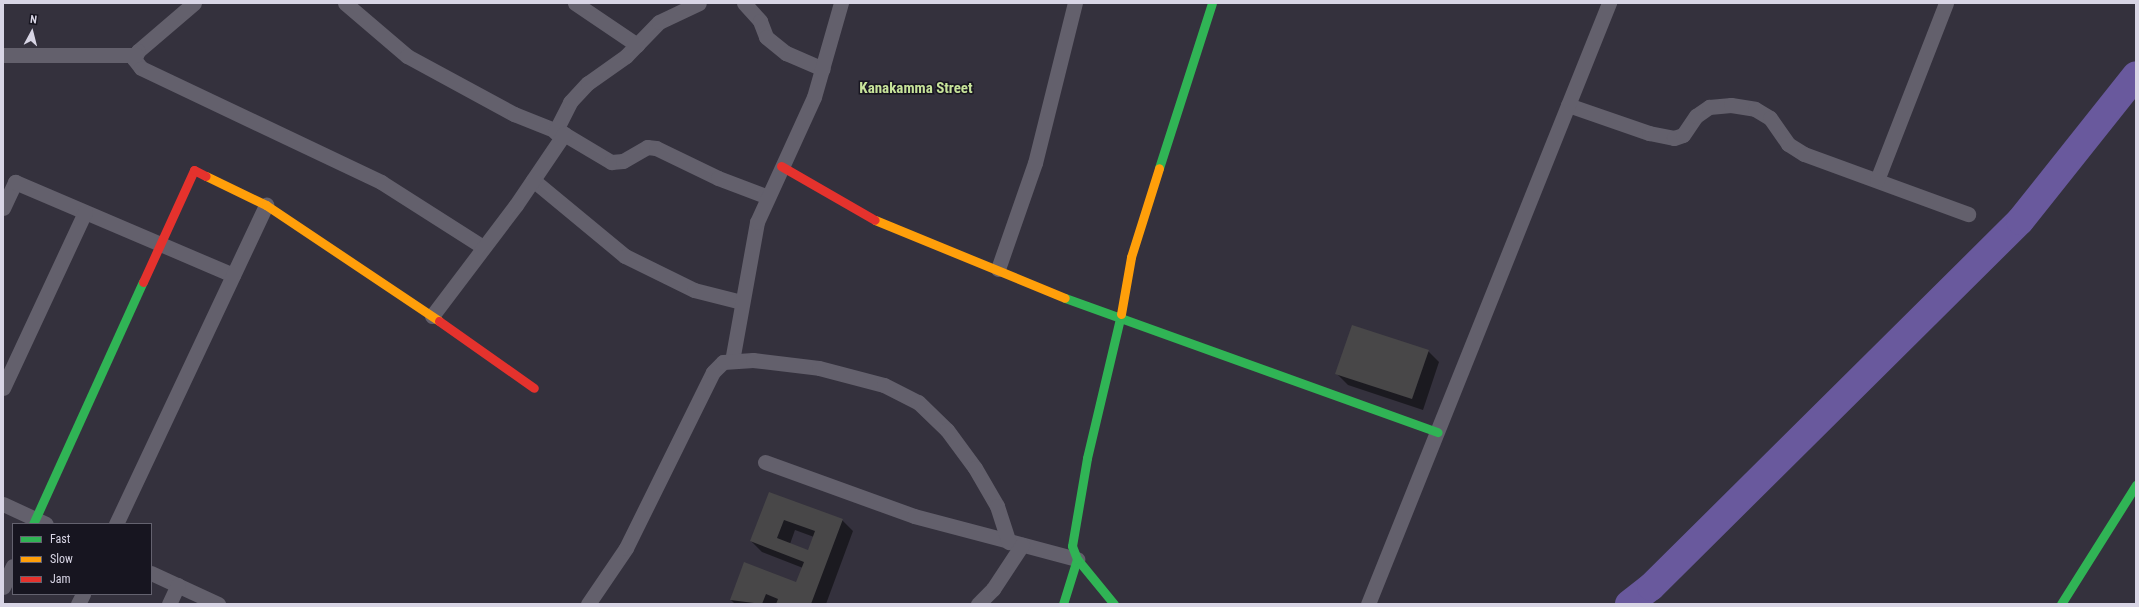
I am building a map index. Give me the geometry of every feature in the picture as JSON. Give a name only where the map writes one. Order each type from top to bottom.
[{"type":"street","points":[[194,3],[136,55],[134,59],[141,68],[162,81],[381,182],[483,248]]},
{"type":"street","points":[[345,3],[407,56],[514,114],[560,133],[611,162],[623,161],[646,147],[656,148],[718,178],[768,197]]},
{"type":"street","points":[[575,3],[636,45]]},
{"type":"street","points":[[432,316],[533,180],[560,133],[570,102],[588,83],[636,45],[659,22],[699,3]]},
{"type":"street","points":[[744,3],[760,21],[766,37],[786,52],[823,69]]},
{"type":"street","points":[[732,361],[740,309],[757,222],[781,166],[804,122],[823,69],[841,3]]},
{"type":"street","points":[[998,269],[1035,163],[1075,3]]},
{"type":"street","points":[[1114,604],[1077,559],[1072,546],[1133,250],[1212,3]]},
{"type":"street","points":[[1368,604],[1609,3]]},
{"type":"street","points":[[1877,180],[1946,3]]},
{"type":"street","points":[[3,55],[136,55]]},
{"type":"street","points":[[1568,105],[1648,133],[1674,138],[1684,135],[1696,116],[1709,107],[1731,105],[1755,109],[1770,118],[1788,144],[1877,180],[1968,214]]},
{"type":"street","points":[[781,166],[893,230],[998,269],[1119,318],[1438,432]]},
{"type":"street","points":[[3,504],[38,522],[194,170],[266,205],[432,316],[534,388]]},
{"type":"street","points":[[533,180],[625,256],[694,290],[740,309]]},
{"type":"street","points":[[3,208],[15,182],[233,275]]},
{"type":"street","points":[[116,523],[266,205]]},
{"type":"street","points":[[3,388],[85,212]]},
{"type":"street","points":[[597,601],[626,548],[713,372],[723,362],[732,361],[819,368],[884,385],[918,402],[947,430],[975,468],[998,506],[1015,544]]},
{"type":"street","points":[[766,462],[914,516],[1015,544],[1077,559]]},
{"type":"street","points":[[2061,604],[2136,485]]},
{"type":"street","points":[[978,604],[993,589],[1015,544]]},
{"type":"street","points":[[1063,604],[1077,559]]},
{"type":"street","points":[[3,587],[12,568]]},
{"type":"street","points":[[152,573],[218,604]]},
{"type":"street","points":[[169,604],[178,585]]},
{"type":"street","points":[[78,604],[82,595]]},
{"type":"building","points":[[1352,325],[1429,350],[1412,399],[1335,374]]},
{"type":"building","points":[[769,492],[843,519],[811,604],[776,604],[778,599],[766,594],[762,604],[730,600],[744,562],[796,582],[804,562],[750,541]],"holes":[[[784,520],[815,531],[808,550],[777,538]]]},
{"type":"waterway","points":[[1629,604],[1651,587],[2020,221],[2136,75]]},
{"type":"traffic: fast","points":[[1159,168],[1212,3]]},
{"type":"traffic: fast","points":[[33,523],[143,282]]},
{"type":"traffic: fast","points":[[1065,298],[1438,432]]},
{"type":"traffic: fast","points":[[1114,604],[1077,559],[1072,546],[1087,458],[1121,314]]},
{"type":"traffic: fast","points":[[2061,604],[2136,485]]},
{"type":"traffic: fast","points":[[1063,604],[1077,559]]},
{"type":"traffic: slow","points":[[1121,314],[1131,257],[1159,168]]},
{"type":"traffic: slow","points":[[206,176],[266,205],[439,321]]},
{"type":"traffic: slow","points":[[875,220],[1065,298]]},
{"type":"traffic: jam","points":[[781,166],[875,220]]},
{"type":"traffic: jam","points":[[143,282],[194,170],[206,176]]},
{"type":"traffic: jam","points":[[439,321],[534,388]]},
{"type":"district","name":"Kanakamma Street","points":[[916,89]]}]
